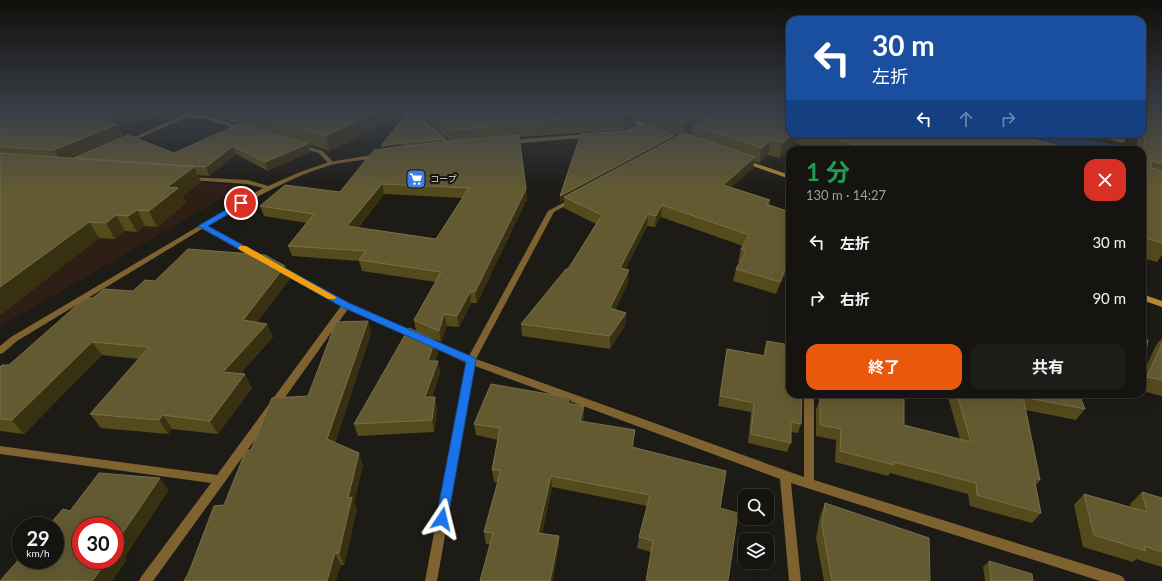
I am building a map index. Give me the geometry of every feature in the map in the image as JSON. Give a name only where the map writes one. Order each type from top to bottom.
[{"type":"street","points":[[119,145],[137,137]]},
{"type":"street","points":[[440,137],[451,147]]},
{"type":"street","points":[[506,142],[567,137]]},
{"type":"street","points":[[1109,138],[1122,141],[1122,138]]},
{"type":"street","points":[[290,143],[321,152],[331,163]]},
{"type":"street","points":[[444,147],[459,146]]},
{"type":"street","points":[[0,351],[14,339],[268,188],[302,173],[331,163],[381,155]]},
{"type":"street","points":[[734,158],[786,176]]},
{"type":"street","points":[[186,177],[248,182],[268,188]]},
{"type":"street","points":[[431,581],[471,360],[551,211],[584,193]]},
{"type":"street","points":[[202,226],[346,305],[471,360],[785,476],[1119,581]]},
{"type":"street","points":[[1146,298],[1162,304]]},
{"type":"street","points":[[145,581],[346,305]]},
{"type":"street","points":[[809,398],[809,483]]},
{"type":"street","points":[[0,450],[220,480]]},
{"type":"street","points":[[785,476],[795,581]]},
{"type":"shaded area","points":[[0,168],[236,185],[233,192],[11,320],[0,328]]},
{"type":"water","points":[[1012,138],[1080,138],[1120,146],[1045,146]]},
{"type":"building","points":[[0,137],[86,137],[54,150],[0,147]]},
{"type":"building","points":[[123,137],[133,137],[174,153],[210,137],[284,137],[308,144],[265,162],[233,146],[206,167],[74,158]]},
{"type":"building","points":[[388,137],[441,137],[443,139],[401,143],[381,146]]},
{"type":"building","points":[[495,137],[519,137],[526,189],[475,292],[470,292],[457,316],[444,314],[439,331],[414,320],[441,272],[359,260],[366,251],[288,246],[314,214],[260,206],[285,185],[340,192],[374,150],[450,141]],"holes":[[[382,184],[469,188],[436,239],[347,226]]]},
{"type":"building","points":[[580,137],[671,137],[560,196]]},
{"type":"building","points":[[676,137],[696,137],[755,157],[723,185],[770,200],[766,204],[786,211],[786,268],[780,282],[736,269],[746,251],[741,249],[749,235],[662,205],[656,216],[648,214],[620,268],[629,270],[610,308],[626,313],[610,336],[521,324],[566,269],[568,269],[602,215],[564,197]]},
{"type":"building","points":[[729,137],[789,138],[783,143],[771,140],[762,148]]},
{"type":"building","points":[[1146,137],[1162,137],[1162,164],[1152,161],[1150,163],[1152,168],[1162,171],[1162,243],[1146,238],[1146,146],[1144,146]]},
{"type":"building","points":[[831,138],[1027,138],[1058,146],[859,146]]},
{"type":"building","points":[[0,153],[194,167],[167,187],[178,188],[149,211],[137,210],[128,216],[116,215],[106,223],[89,222],[0,287]]},
{"type":"building","points":[[188,249],[265,255],[285,266],[243,320],[267,324],[223,372],[245,374],[210,421],[163,415],[159,420],[90,414],[149,347],[92,342],[12,420],[0,419],[0,367],[2,365],[9,365],[85,298],[93,298],[104,289],[133,291],[145,280],[155,281]]},
{"type":"building","points":[[368,321],[327,439],[359,453],[348,498],[352,497],[339,553],[335,553],[327,581],[184,581],[189,572],[214,506],[224,505],[246,450],[251,450],[272,398],[308,396],[336,322]]},
{"type":"building","points":[[409,328],[435,340],[428,361],[438,361],[425,397],[435,397],[432,420],[354,424]]},
{"type":"building","points":[[1146,339],[1148,340],[1146,351]]},
{"type":"building","points":[[767,341],[786,344],[786,398],[802,398],[801,424],[791,422],[791,443],[751,434],[754,403],[720,396],[727,349],[765,356]]},
{"type":"building","points":[[1162,343],[1162,380],[1147,377]]},
{"type":"building","points":[[491,384],[571,398],[567,403],[584,406],[580,421],[635,430],[632,447],[726,471],[720,508],[738,513],[728,581],[646,581],[653,541],[639,537],[650,495],[551,476],[538,533],[559,536],[550,581],[480,581],[493,533],[484,532],[501,470],[492,470],[500,428],[474,424]]},
{"type":"building","points":[[820,398],[904,398],[904,425],[971,442],[958,398],[1023,398],[1040,480],[1034,478],[1041,513],[977,495],[976,483],[894,462],[894,465],[840,451],[841,429],[820,425]]},
{"type":"building","points":[[1028,398],[1081,398],[1085,409]]},
{"type":"building","points":[[99,473],[160,478],[124,531],[124,517],[72,517],[72,569],[101,569],[92,581],[0,581],[12,567],[12,569],[64,569],[64,517],[56,517],[63,509],[70,511]]},
{"type":"building","points":[[1142,492],[1162,498],[1162,552],[1144,546],[1146,551],[1094,535],[1084,494],[1147,512]]},
{"type":"building","points":[[825,503],[929,538],[930,581],[832,581],[822,525]]},
{"type":"building","points":[[989,561],[1032,574],[1033,581],[991,581]]},
{"type":"slow traffic","points":[[243,248],[332,297]]},
{"type":"place","name":"コープ","points":[[416,179]]},
{"type":"route","points":[[241,203],[202,226],[346,305],[471,360],[442,519]]}]
